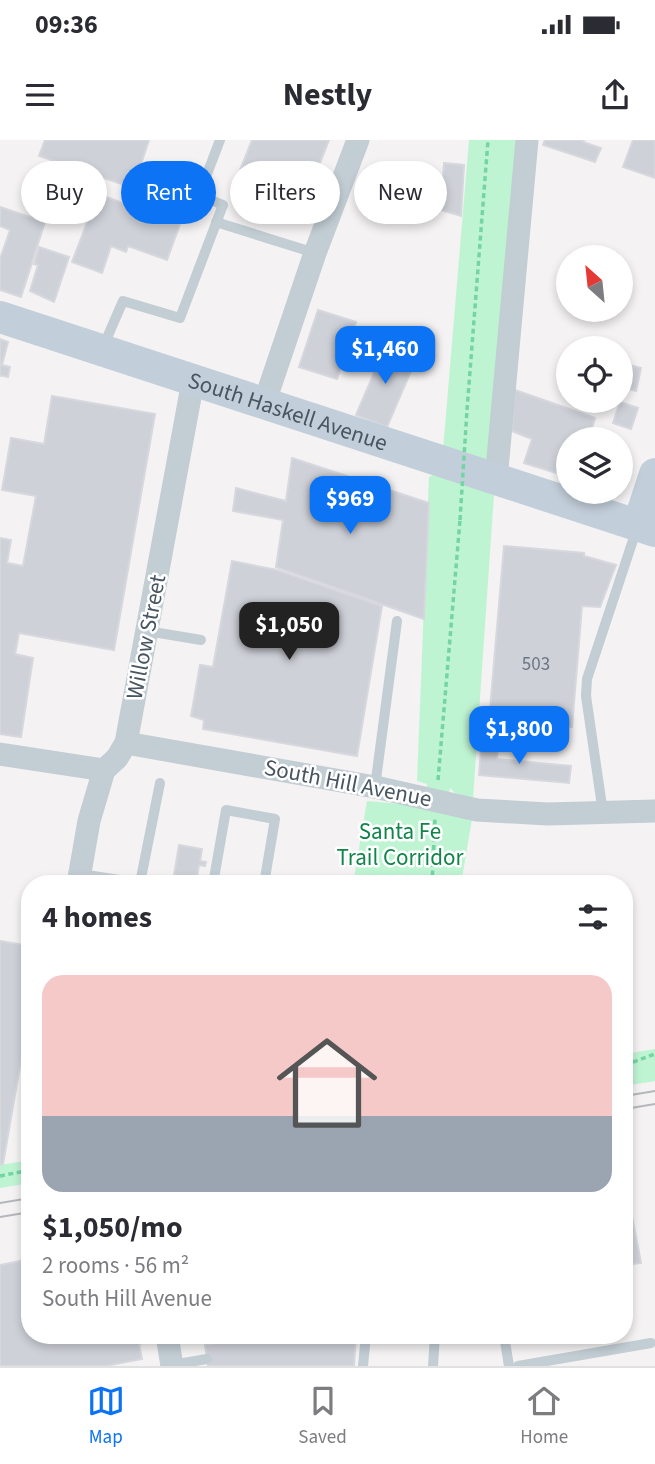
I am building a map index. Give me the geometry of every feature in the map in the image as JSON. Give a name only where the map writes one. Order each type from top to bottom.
[{"type":"main road","name":"South Haskell Avenue","points":[[0,317],[646,528]]},
{"type":"main road","points":[[646,528],[655,474]]},
{"type":"street","points":[[264,404],[315,253],[358,140]]},
{"type":"street","points":[[496,480],[527,140]]},
{"type":"street","name":"Willow Street","points":[[80,875],[89,821],[104,771],[117,758],[126,743],[193,381]]},
{"type":"street","name":"South Hill Avenue","points":[[126,743],[375,787],[477,810],[512,814],[655,811]]},
{"type":"street","points":[[0,754],[104,771]]},
{"type":"street","points":[[168,1344],[172,1365]]},
{"type":"lane","points":[[212,161],[220,140]]},
{"type":"lane","points":[[216,202],[223,205],[216,222],[315,253]]},
{"type":"lane","points":[[102,350],[123,301],[180,318],[215,224]]},
{"type":"lane","points":[[603,813],[586,696],[587,679],[646,528]]},
{"type":"lane","points":[[375,787],[397,621]]},
{"type":"lane","points":[[147,631],[201,640]]},
{"type":"lane","points":[[142,875],[160,783]]},
{"type":"lane","points":[[215,875],[226,810],[275,819],[266,875]]},
{"type":"lane","points":[[518,1366],[650,1343]]},
{"type":"lane","points":[[363,1366],[365,1344]]},
{"type":"lane","points":[[433,1366],[434,1344]]},
{"type":"lane","points":[[506,1344],[509,1366]]},
{"type":"lane","points":[[172,1365],[207,1359]]},
{"type":"path","points":[[437,786],[488,140]]},
{"type":"path","points":[[432,875],[435,813]]},
{"type":"path","points":[[633,1062],[655,1054]]},
{"type":"path","points":[[0,1176],[21,1172]]},
{"type":"green space","name":"Santa Fe Trail Corridor","points":[[469,140],[516,140],[489,460],[467,486],[494,495],[473,799],[455,793],[450,788],[447,809],[472,819],[463,875],[355,875],[367,801],[425,806],[427,784],[417,781],[429,477],[433,475],[454,482],[443,450]]},
{"type":"green space","points":[[655,1049],[655,1081],[633,1085],[633,1053]]},
{"type":"green space","points":[[21,1162],[21,1184],[0,1188],[0,1165]]},
{"type":"building","points":[[45,140],[149,140],[142,161],[121,161],[121,184],[107,179],[107,161],[54,161],[39,156]]},
{"type":"building","points":[[252,140],[329,140],[321,161],[244,161]]},
{"type":"building","points":[[545,140],[584,140],[583,142],[601,148],[595,162],[543,145]]},
{"type":"building","points":[[633,140],[655,140],[655,178],[623,167]]},
{"type":"building","points":[[447,163],[464,165],[461,216],[447,212]]},
{"type":"building","points":[[107,197],[121,202],[121,224],[180,224],[167,260],[128,246],[126,252],[111,246],[102,273],[72,262],[87,224],[107,224]]},
{"type":"building","points":[[0,207],[21,214],[21,224],[44,224],[21,297],[0,290],[0,259],[10,230],[0,226]]},
{"type":"building","points":[[39,247],[69,257],[54,302],[30,291],[38,265],[34,264]]},
{"type":"building","points":[[318,310],[356,322],[337,379],[299,367]]},
{"type":"building","points":[[389,338],[400,343],[394,356],[414,364],[387,427],[356,415]]},
{"type":"building","points":[[0,339],[8,342],[2,365],[10,367],[8,377],[0,375]]},
{"type":"building","points":[[633,366],[641,368],[636,391],[633,390]]},
{"type":"building","points":[[515,390],[556,404],[556,413],[581,413],[595,418],[592,427],[556,427],[556,473],[524,463],[532,439],[512,431]]},
{"type":"building","points":[[52,396],[155,414],[114,650],[19,633],[15,654],[33,658],[21,737],[0,734],[0,538],[11,540],[7,563],[23,566],[36,496],[2,490],[11,438],[44,444]]},
{"type":"building","points":[[633,406],[638,408],[632,427],[613,423],[616,413],[633,413]]},
{"type":"building","points":[[292,458],[429,503],[424,619],[276,567],[283,520],[233,511],[236,488],[286,501]]},
{"type":"building","points":[[504,546],[584,553],[584,556],[616,565],[600,607],[582,606],[572,727],[489,721]]},
{"type":"building","points":[[232,561],[277,570],[382,606],[357,756],[203,729],[204,720],[191,716],[200,665],[213,667]]},
{"type":"building","points":[[482,738],[499,739],[497,759],[571,766],[569,783],[479,775]]},
{"type":"building","points":[[179,845],[202,849],[200,861],[206,862],[205,866],[199,865],[197,875],[174,875]]},
{"type":"building","points":[[0,941],[21,944],[21,1061],[3,1164],[0,1165]]},
{"type":"building","points":[[633,1222],[641,1263],[633,1264]]},
{"type":"building","points":[[21,1261],[21,1344],[139,1344],[142,1359],[105,1366],[0,1366],[0,1265]]},
{"type":"building","points":[[355,1344],[354,1366],[208,1366],[205,1345]]},
{"type":"tram line","points":[[633,1095],[655,1091]]},
{"type":"tram line","points":[[633,1108],[655,1104]]},
{"type":"tram line","points":[[0,1203],[21,1200]]},
{"type":"tram line","points":[[0,1217],[21,1214]]}]
